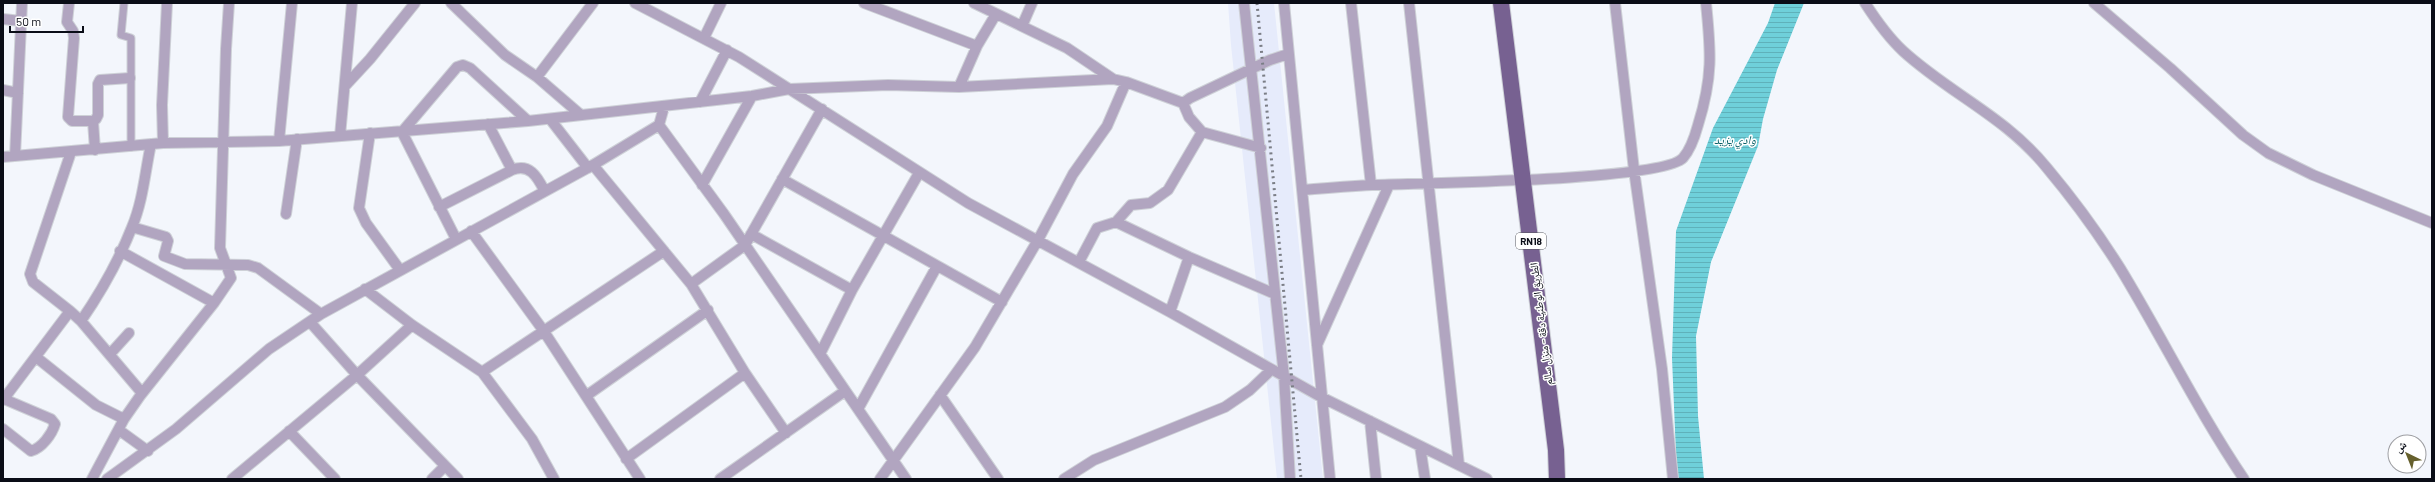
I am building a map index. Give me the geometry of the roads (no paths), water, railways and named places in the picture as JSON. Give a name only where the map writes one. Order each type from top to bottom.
[{"type":"main road","name":"الطريق الوطنية دقة - منزل سالم","points":[[1501,3],[1556,450],[1557,479]]},
{"type":"street","points":[[15,156],[22,3]]},
{"type":"street","points":[[69,3],[67,22],[73,31],[74,38],[68,117],[72,121],[96,120],[98,115],[98,82],[102,79],[130,78]]},
{"type":"street","points":[[124,3],[121,35],[131,38],[130,147]]},
{"type":"street","points":[[163,143],[162,105],[167,3]]},
{"type":"street","points":[[92,479],[124,419],[142,393],[214,303],[231,278],[228,266],[220,253],[226,49],[229,3]]},
{"type":"street","points":[[279,141],[292,3]]},
{"type":"street","points":[[340,136],[352,3]]},
{"type":"street","points":[[345,86],[370,59],[415,3]]},
{"type":"street","points":[[451,3],[505,55],[537,77],[581,115]]},
{"type":"street","points":[[537,77],[593,3]]},
{"type":"street","points":[[635,3],[727,50],[968,203],[1170,312],[1321,397],[1487,479]]},
{"type":"street","points":[[704,38],[721,3]]},
{"type":"street","points":[[864,3],[977,46]]},
{"type":"street","points":[[974,3],[1073,51],[1113,79]]},
{"type":"street","points":[[1022,26],[1032,3]]},
{"type":"street","points":[[1244,3],[1261,148],[1284,376],[1290,479]]},
{"type":"street","points":[[1284,3],[1330,479]]},
{"type":"street","points":[[1351,3],[1371,185]]},
{"type":"street","points":[[1409,3],[1430,184],[1459,465]]},
{"type":"street","points":[[1615,3],[1634,170],[1662,369],[1673,479]]},
{"type":"street","points":[[1303,190],[1371,185],[1523,181],[1634,170],[1678,162],[1688,152],[1693,140],[1710,83],[1710,45],[1706,3]]},
{"type":"street","points":[[1865,3],[1882,28],[1903,51],[2002,122],[2026,144],[2047,167],[2119,267],[2190,391],[2244,479]]},
{"type":"street","points":[[2094,3],[2170,68],[2243,135],[2268,153],[2313,175],[2432,223]]},
{"type":"street","points":[[959,87],[977,46],[996,14]]},
{"type":"street","points":[[3,19],[21,20]]},
{"type":"street","points":[[700,102],[727,50]]},
{"type":"street","points":[[1183,103],[1190,98],[1252,68],[1288,54]]},
{"type":"street","points":[[402,132],[457,67],[463,65],[470,68],[528,121]]},
{"type":"street","points":[[3,157],[163,143],[279,141],[370,133],[402,132],[664,107],[752,96],[789,89],[888,85],[959,87],[1113,79],[1126,82],[1183,103],[1189,117],[1202,132],[1261,148]]},
{"type":"street","points":[[880,479],[975,347],[1038,240],[1073,174],[1107,126],[1126,82]]},
{"type":"street","points":[[3,90],[18,93]]},
{"type":"street","points":[[702,184],[752,96]]},
{"type":"street","points":[[107,479],[148,451],[269,349],[321,314],[544,190],[591,166],[658,125],[664,107]]},
{"type":"street","points":[[692,284],[745,245],[822,109]]},
{"type":"street","points":[[550,119],[692,284],[745,373],[786,432]]},
{"type":"street","points":[[93,121],[95,150]]},
{"type":"street","points":[[488,124],[512,170]]},
{"type":"street","points":[[658,125],[745,245],[906,479]]},
{"type":"street","points":[[402,132],[456,239]]},
{"type":"street","points":[[1078,262],[1097,228],[1116,222],[1131,205],[1150,203],[1168,190],[1202,132]]},
{"type":"street","points":[[370,133],[359,208],[366,223],[400,270]]},
{"type":"street","points":[[286,214],[297,139]]},
{"type":"street","points":[[81,321],[94,303],[132,227],[140,202],[151,144]]},
{"type":"street","points":[[71,152],[30,274],[33,282],[81,321],[142,393]]},
{"type":"street","points":[[439,207],[512,170],[522,168],[530,170],[535,174],[544,190]]},
{"type":"street","points":[[820,354],[852,290],[919,173]]},
{"type":"street","points":[[782,179],[1002,302]]},
{"type":"street","points":[[1317,347],[1389,185]]},
{"type":"street","points":[[1116,222],[1190,257],[1275,294]]},
{"type":"street","points":[[132,227],[168,239],[164,253],[166,257],[184,264],[228,266],[248,265],[258,268],[321,314]]},
{"type":"street","points":[[471,231],[544,330],[640,479]]},
{"type":"street","points":[[751,234],[852,290]]},
{"type":"street","points":[[120,251],[214,303]]},
{"type":"street","points":[[482,372],[664,251]]},
{"type":"street","points":[[1170,312],[1190,257]]},
{"type":"street","points":[[858,409],[936,266]]},
{"type":"street","points":[[365,289],[412,325],[482,372],[532,439],[551,478]]},
{"type":"street","points":[[586,396],[708,310]]},
{"type":"street","points":[[3,429],[31,451],[37,449],[46,440],[55,424],[51,419],[3,399],[70,311]]},
{"type":"street","points":[[310,322],[357,375],[458,479]]},
{"type":"street","points":[[235,478],[357,375],[412,325]]},
{"type":"street","points":[[110,354],[129,333]]},
{"type":"street","points":[[36,357],[96,405],[124,419]]},
{"type":"street","points":[[1064,479],[1094,460],[1225,407],[1250,390],[1271,370]]},
{"type":"street","points":[[626,458],[745,373]]},
{"type":"street","points":[[720,479],[844,391]]},
{"type":"street","points":[[940,395],[998,479]]},
{"type":"street","points":[[1370,421],[1376,479]]},
{"type":"street","points":[[119,430],[148,451]]},
{"type":"street","points":[[289,431],[335,479]]},
{"type":"street","points":[[1420,446],[1425,479]]},
{"type":"street","points":[[432,479],[445,466]]},
{"type":"water","name":"وادي يزيد","points":[[1775,3],[1804,3],[1777,70],[1763,119],[1758,146],[1711,262],[1696,336],[1698,416],[1704,479],[1677,479],[1672,358],[1676,231],[1713,128],[1768,23]]},
{"type":"railway","points":[[1257,3],[1301,479]]}]
